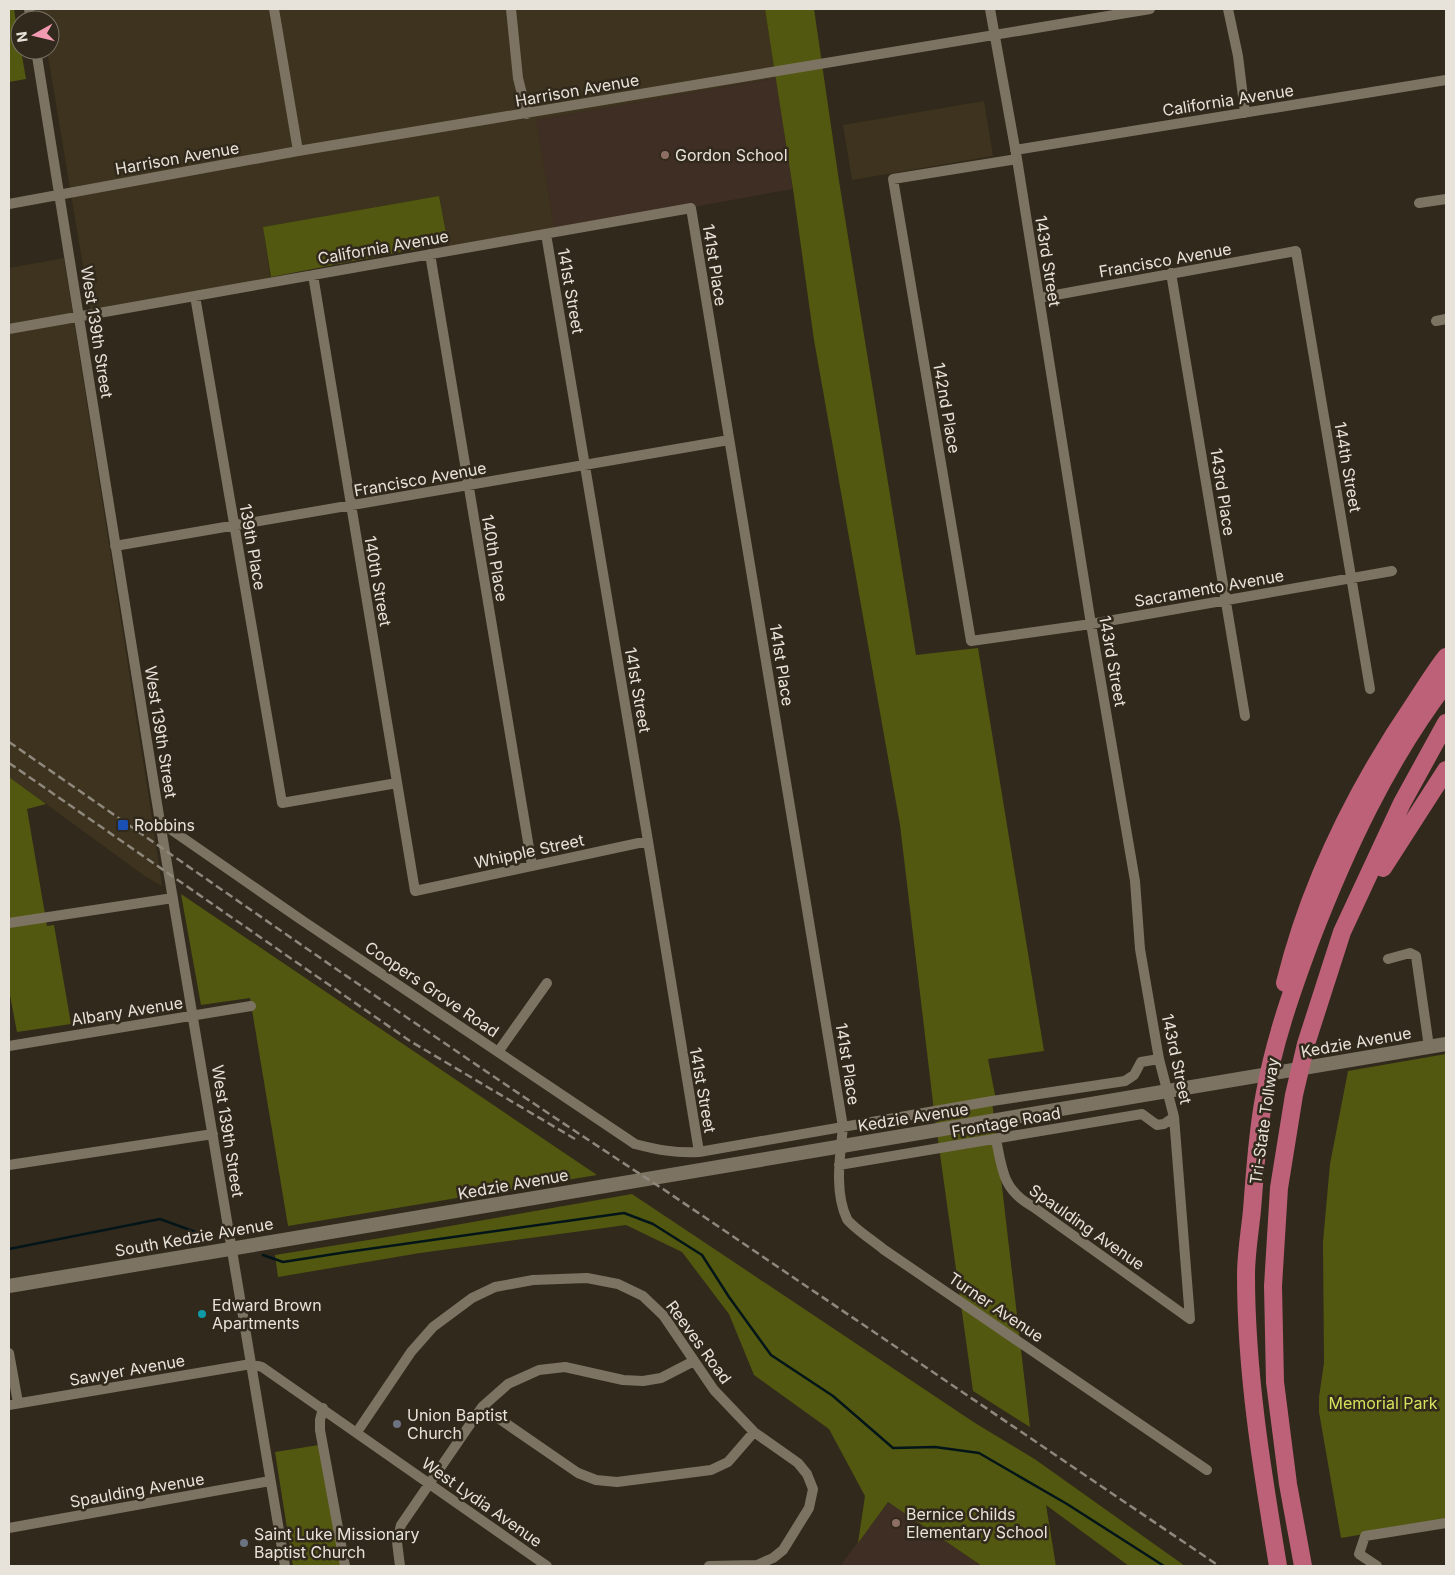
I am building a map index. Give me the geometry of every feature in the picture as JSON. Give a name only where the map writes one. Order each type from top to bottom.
[{"type":"highway","points":[[1274,1050],[1290,961],[1322,874],[1366,780],[1399,726],[1446,657]]},
{"type":"highway","name":"Tri-State Tollway","points":[[1278,1566],[1263,1478],[1249,1367],[1246,1273],[1263,1100],[1274,1050],[1292,992],[1332,886],[1382,781],[1446,683]]},
{"type":"highway","name":"Tri-State Tollway","points":[[1303,1566],[1288,1484],[1275,1382],[1272,1286],[1279,1188],[1294,1094],[1306,1044],[1342,932],[1402,803],[1446,723]]},
{"type":"highway","points":[[1342,932],[1446,770]]},
{"type":"main road","name":"Kedzie Avenue","points":[[385,1223],[1169,1093],[1446,1044]]},
{"type":"main road","name":"South Kedzie Avenue","points":[[9,1286],[385,1223]]},
{"type":"street","points":[[274,9],[298,151]]},
{"type":"street","points":[[511,9],[518,78],[527,114]]},
{"type":"street","name":"143rd Street","points":[[990,9],[1016,154],[1091,624],[1135,881],[1140,949],[1159,1059],[1174,1117],[1190,1319]]},
{"type":"street","name":"Harrison Avenue","points":[[9,204],[298,151],[1150,9]]},
{"type":"street","points":[[1228,9],[1238,56],[1245,113]]},
{"type":"street","name":"West 139th Street","points":[[38,60],[160,822],[285,1566]]},
{"type":"street","name":"California Avenue","points":[[893,179],[1016,154],[1245,113],[1446,80]]},
{"type":"street","name":"142nd Place","points":[[893,179],[971,641]]},
{"type":"street","points":[[1419,203],[1446,199]]},
{"type":"street","name":"California Avenue","points":[[9,329],[690,208]]},
{"type":"street","name":"141st Place","points":[[690,208],[843,1127]]},
{"type":"street","name":"141st Street","points":[[546,234],[699,1152]]},
{"type":"street","name":"Francisco Avenue","points":[[1039,298],[1296,251]]},
{"type":"street","name":"144th Street","points":[[1296,251],[1370,689]]},
{"type":"street","name":"140th Place","points":[[430,254],[467,486],[532,866]]},
{"type":"street","name":"143rd Place","points":[[1171,273],[1245,716]]},
{"type":"street","name":"140th Street","points":[[312,275],[415,891]]},
{"type":"street","name":"139th Place","points":[[195,296],[282,803],[397,783]]},
{"type":"street","name":"Francisco Avenue","points":[[116,546],[729,440]]},
{"type":"street","name":"Sacramento Avenue","points":[[971,641],[1091,624],[1392,570]]},
{"type":"street","name":"Coopers Grove Road","points":[[160,822],[303,921],[635,1144],[665,1152],[699,1152],[992,1101],[1125,1081],[1134,1075],[1141,1062],[1159,1059]]},
{"type":"street","name":"Whipple Street","points":[[415,891],[648,841]]},
{"type":"street","points":[[9,923],[173,898]]},
{"type":"street","points":[[1388,959],[1410,953],[1416,956],[1429,1047]]},
{"type":"street","points":[[498,1052],[547,983]]},
{"type":"street","name":"Albany Avenue","points":[[9,1046],[251,1006]]},
{"type":"street","name":"Frontage Road","points":[[839,1165],[1142,1114],[1157,1125],[1164,1124],[1174,1117]]},
{"type":"street","name":"Turner Avenue","points":[[843,1127],[839,1165],[840,1193],[848,1220],[883,1249],[1207,1470]]},
{"type":"street","points":[[9,1165],[213,1134]]},
{"type":"street","name":"Spaulding Avenue","points":[[996,1139],[1005,1180],[1020,1199],[1190,1319]]},
{"type":"street","name":"Reeves Road","points":[[357,1432],[411,1352],[433,1327],[472,1298],[495,1287],[533,1280],[587,1278],[618,1284],[642,1296],[663,1315],[714,1390],[754,1432],[798,1463],[807,1474],[813,1489],[809,1508],[783,1550],[774,1558],[757,1565],[709,1566]]},
{"type":"street","points":[[9,1353],[13,1404]]},
{"type":"street","points":[[400,1566],[397,1549],[398,1530],[482,1407],[508,1384],[539,1370],[565,1367],[623,1380],[643,1382],[661,1378],[694,1361]]},
{"type":"street","name":"Sawyer Avenue","points":[[13,1404],[251,1364]]},
{"type":"street","name":"West Lydia Avenue","points":[[251,1364],[262,1367],[323,1408],[548,1566]]},
{"type":"street","points":[[482,1407],[578,1473],[596,1480],[617,1482],[711,1470],[728,1462],[754,1432]]},
{"type":"street","points":[[323,1408],[320,1430],[345,1566]]},
{"type":"street","name":"Spaulding Avenue","points":[[9,1528],[270,1481]]},
{"type":"street","points":[[1377,1566],[1359,1554],[1365,1536],[1446,1523]]},
{"type":"shaded area","points":[[765,9],[776,78],[537,120],[555,232],[450,251],[439,196],[263,227],[271,282],[91,314],[49,60],[60,60],[60,10],[40,10]]},
{"type":"shaded area","name":"Gordon School","points":[[776,78],[793,189],[555,232],[536,120]]},
{"type":"shaded area","points":[[984,101],[993,156],[852,180],[843,125]]},
{"type":"shaded area","points":[[64,258],[162,886],[146,877],[9,777],[9,268]]},
{"type":"shaded area","name":"Bernice Childs Elementary School","points":[[888,1502],[982,1566],[840,1566]]},
{"type":"green space","points":[[9,9],[14,9],[10,10],[10,60],[23,60],[26,79],[9,82]]},
{"type":"green space","points":[[765,9],[814,9],[839,181],[916,655],[978,648],[1044,1051],[988,1059],[996,1100],[992,1101],[1030,1427],[973,1391],[934,1111],[900,825],[814,340]]},
{"type":"green space","points":[[439,196],[448,243],[271,277],[263,227]]},
{"type":"green space","points":[[9,777],[46,804],[27,809],[47,926],[54,925],[71,1024],[17,1032],[9,990]]},
{"type":"green space","points":[[181,894],[597,1175],[288,1226],[250,998],[201,1005]]},
{"type":"green space","name":"Memorial Park","points":[[1446,1054],[1446,1520],[1341,1538],[1319,1412],[1319,1397],[1324,1363],[1323,1242],[1330,1164],[1348,1071]]},
{"type":"green space","points":[[632,1194],[975,1423],[1036,1460],[1185,1566],[1129,1566],[1046,1505],[1056,1566],[982,1566],[888,1502],[858,1543],[865,1496],[829,1429],[754,1375],[729,1314],[682,1252],[626,1225],[420,1253],[278,1277],[275,1255]]},
{"type":"green space","points":[[319,1445],[341,1566],[293,1566],[275,1452]]},
{"type":"waterway","points":[[263,1255],[283,1262],[624,1213],[653,1224],[702,1255],[729,1297],[771,1355],[833,1396],[893,1448],[935,1447],[979,1453],[1067,1504],[1164,1566]]},
{"type":"waterway","points":[[9,1249],[160,1219],[212,1238]]},
{"type":"railway","points":[[9,742],[416,1024],[1219,1566]]},
{"type":"railway","points":[[9,763],[410,1041],[575,1139]]},
{"type":"place","name":"Gordon School","points":[[665,155]]},
{"type":"place","name":"Robbins","points":[[123,825]]},
{"type":"place","name":"Edward Brown Apartments","points":[[202,1314]]},
{"type":"place","name":"Union Baptist Church","points":[[397,1424]]},
{"type":"place","name":"Bernice Childs Elementary School","points":[[896,1523]]},
{"type":"place","name":"Saint Luke Missionary Baptist Church","points":[[244,1543]]}]
